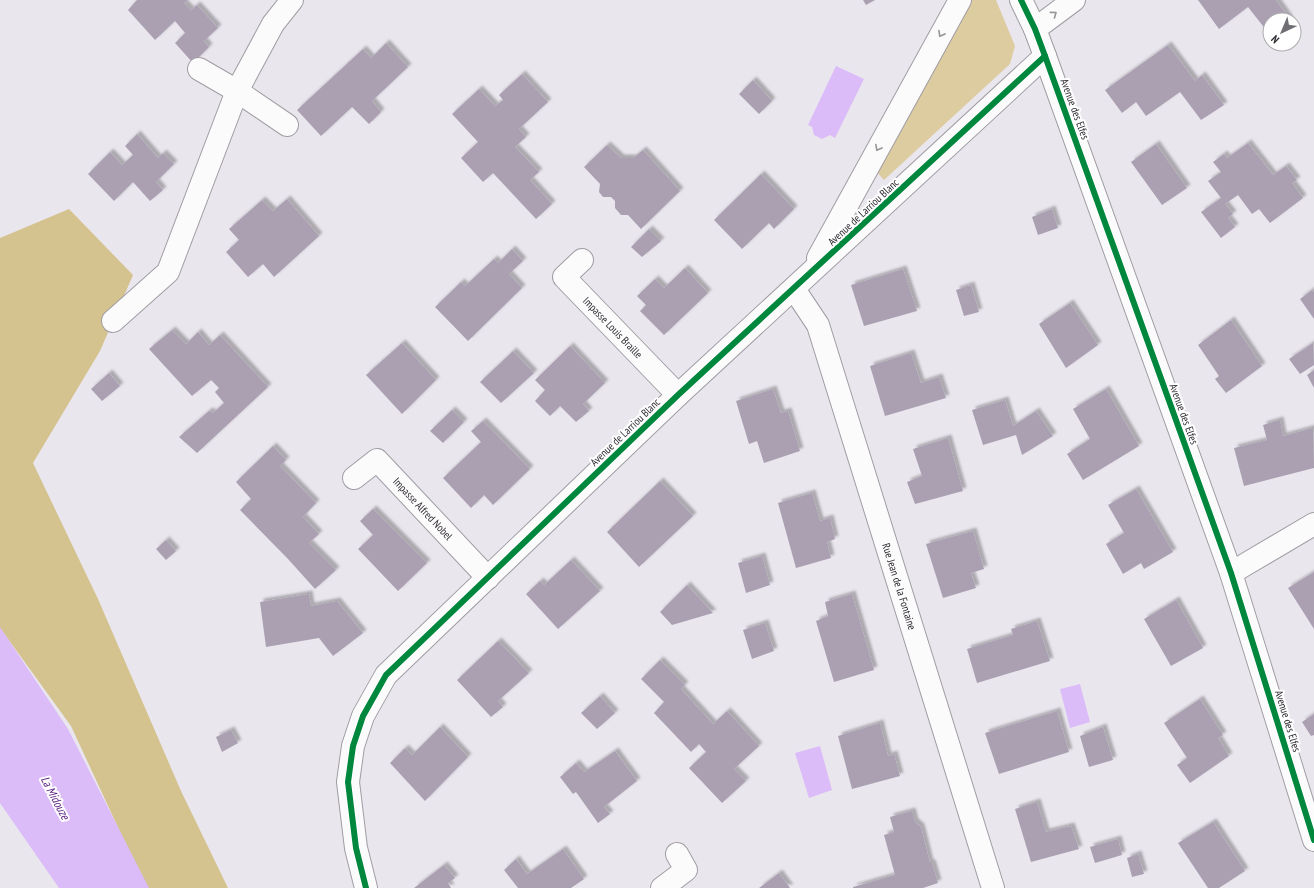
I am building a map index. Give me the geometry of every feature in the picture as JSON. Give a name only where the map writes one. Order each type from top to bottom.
[{"type":"street","points":[[113,321],[168,272],[237,90],[273,24],[292,0]]},
{"type":"street","name":"Avenue de Larriou Blanc","points":[[801,282],[960,0]]},
{"type":"street","name":"Avenue des Elfes","points":[[1021,0],[1035,29],[1045,56],[1230,573],[1314,840]]},
{"type":"street","points":[[1035,29],[1074,0]]},
{"type":"street","name":"Avenue de Larriou Blanc","points":[[366,888],[356,848],[348,782],[353,746],[363,716],[386,676],[678,395],[1045,56]]},
{"type":"street","points":[[199,70],[237,90],[287,125]]},
{"type":"street","name":"Impasse Louis Braille","points":[[582,260],[564,277],[678,395]]},
{"type":"street","name":"Rue Jean de la Fontaine","points":[[801,282],[818,325],[993,888]]},
{"type":"street","name":"Impasse Alfred Nobel","points":[[354,478],[377,460],[488,578]]},
{"type":"street","points":[[1230,573],[1314,524]]},
{"type":"street","points":[[662,888],[686,870],[677,854]]},
{"type":"shaded area","points":[[966,0],[996,0],[1015,46],[1010,64],[884,180],[876,171]]},
{"type":"shaded area","points":[[69,209],[133,275],[100,351],[33,463],[98,599],[181,791],[228,888],[146,888],[71,726],[0,628],[0,238]]},
{"type":"water","points":[[836,66],[864,79],[835,138],[830,135],[822,139],[814,135],[812,127],[808,125]]},
{"type":"water","name":"La Midouze","points":[[0,627],[68,729],[149,888],[59,888],[0,803]]},
{"type":"water","points":[[1080,684],[1090,722],[1070,728],[1060,689]]},
{"type":"water","points":[[820,746],[832,790],[809,798],[795,753]]},
{"type":"building","points":[[137,0],[188,0],[184,3],[191,10],[197,5],[218,28],[204,41],[209,47],[193,63],[175,43],[185,33],[175,21],[155,40],[128,10]]},
{"type":"building","points":[[863,0],[875,0],[866,5]]},
{"type":"building","points":[[1198,0],[1276,0],[1284,12],[1262,12],[1262,25],[1248,7],[1219,29]]},
{"type":"building","points":[[386,43],[408,67],[372,101],[381,112],[369,124],[352,107],[321,136],[297,110],[363,49],[371,58]]},
{"type":"building","points":[[1168,45],[1195,81],[1202,75],[1224,105],[1201,120],[1180,92],[1146,116],[1136,102],[1122,113],[1105,90]]},
{"type":"building","points":[[522,74],[548,102],[519,129],[526,137],[515,147],[539,172],[530,180],[552,204],[536,219],[493,173],[483,182],[461,158],[478,142],[452,114],[479,89],[495,106],[503,100],[499,95]]},
{"type":"building","points":[[753,80],[772,101],[759,114],[739,94]]},
{"type":"building","points":[[137,134],[158,158],[163,153],[174,164],[156,182],[163,190],[150,201],[133,182],[114,201],[88,174],[110,152],[122,165],[133,155],[125,146]]},
{"type":"building","points":[[1248,143],[1273,175],[1286,166],[1297,180],[1292,183],[1303,198],[1270,223],[1259,209],[1252,214],[1238,195],[1225,204],[1233,214],[1228,218],[1235,227],[1221,238],[1201,212],[1221,198],[1208,181],[1221,172],[1213,162],[1224,154],[1227,158]]},
{"type":"building","points":[[1156,144],[1187,188],[1162,205],[1131,162]]},
{"type":"building","points":[[607,145],[621,158],[633,158],[643,150],[680,191],[641,229],[628,215],[621,215],[615,208],[615,201],[611,197],[603,197],[599,192],[600,184],[584,167]]},
{"type":"building","points":[[761,174],[794,209],[774,229],[769,223],[742,249],[714,220]]},
{"type":"building","points":[[287,199],[319,236],[274,277],[263,264],[248,277],[226,252],[239,240],[229,229],[262,200],[273,211]]},
{"type":"building","points":[[1052,209],[1058,228],[1038,235],[1032,217]]},
{"type":"building","points":[[649,229],[661,241],[642,257],[631,247]]},
{"type":"building","points":[[512,249],[523,261],[509,274],[522,288],[468,341],[435,307],[461,282],[465,286],[494,259],[498,263]]},
{"type":"building","points":[[685,268],[708,293],[664,335],[640,311],[646,305],[637,296],[655,279],[664,288]]},
{"type":"building","points":[[903,269],[917,311],[864,326],[851,285]]},
{"type":"building","points":[[971,285],[979,312],[964,316],[956,290]]},
{"type":"building","points":[[1312,290],[1314,292],[1314,319],[1300,299]]},
{"type":"building","points":[[1070,303],[1098,345],[1066,368],[1039,324]]},
{"type":"building","points":[[1231,320],[1262,366],[1226,393],[1215,379],[1219,376],[1198,345]]},
{"type":"building","points":[[172,330],[186,344],[198,332],[209,345],[220,335],[268,387],[197,453],[179,437],[209,411],[213,413],[224,403],[215,392],[219,388],[211,380],[192,396],[149,349]]},
{"type":"building","points":[[402,343],[436,380],[402,414],[366,375]]},
{"type":"building","points":[[1313,343],[1314,365],[1300,374],[1289,359]]},
{"type":"building","points":[[570,346],[605,383],[583,404],[589,411],[576,422],[560,406],[550,416],[535,401],[545,390],[535,380]]},
{"type":"building","points":[[513,351],[534,373],[501,403],[480,382]]},
{"type":"building","points":[[911,353],[921,383],[939,377],[946,398],[885,416],[870,366]]},
{"type":"building","points":[[1314,370],[1314,388],[1307,375]]},
{"type":"building","points":[[109,373],[120,386],[102,401],[91,389]]},
{"type":"building","points":[[773,389],[781,413],[788,411],[800,451],[764,463],[757,441],[749,444],[736,401]]},
{"type":"building","points":[[1106,389],[1139,446],[1083,480],[1067,454],[1090,439],[1073,409]]},
{"type":"building","points":[[1005,400],[1013,426],[1036,411],[1053,436],[1022,455],[1016,435],[983,445],[972,410]]},
{"type":"building","points":[[452,410],[464,422],[443,443],[430,431]]},
{"type":"building","points":[[1280,420],[1283,436],[1313,428],[1314,468],[1244,486],[1234,448],[1267,440],[1263,425]]},
{"type":"building","points":[[483,421],[530,469],[493,505],[484,495],[471,508],[443,478],[481,442],[471,431]]},
{"type":"building","points":[[948,438],[963,491],[915,504],[907,482],[922,476],[913,449]]},
{"type":"building","points":[[273,446],[286,460],[280,466],[316,503],[303,517],[319,534],[309,543],[336,570],[315,589],[240,510],[251,499],[236,482]]},
{"type":"building","points":[[660,481],[693,516],[639,567],[607,532]]},
{"type":"building","points":[[1136,489],[1173,552],[1144,569],[1141,563],[1123,574],[1106,544],[1124,533],[1108,505]]},
{"type":"building","points":[[812,493],[820,521],[830,518],[835,539],[827,542],[831,558],[796,568],[778,503]]},
{"type":"building","points":[[373,509],[427,563],[398,591],[358,549],[373,535],[360,521]]},
{"type":"building","points":[[973,531],[984,569],[971,573],[976,588],[943,598],[926,544]]},
{"type":"building","points":[[166,540],[176,551],[166,560],[156,549]]},
{"type":"building","points":[[762,556],[770,585],[746,593],[738,563]]},
{"type":"building","points":[[571,560],[600,591],[558,629],[526,594],[540,581],[544,585]]},
{"type":"building","points":[[1314,572],[1314,629],[1288,588]]},
{"type":"building","points":[[687,585],[713,613],[672,625],[660,612]]},
{"type":"building","points":[[309,594],[311,606],[337,601],[363,633],[333,656],[319,638],[266,647],[260,602]]},
{"type":"building","points":[[852,594],[874,670],[834,682],[816,621],[828,616],[825,602]]},
{"type":"building","points":[[1176,600],[1203,648],[1171,666],[1144,619]]},
{"type":"building","points":[[1037,621],[1050,661],[977,683],[967,649],[1013,635],[1011,629]]},
{"type":"building","points":[[765,623],[774,651],[752,659],[743,630]]},
{"type":"building","points":[[498,641],[529,673],[498,701],[503,707],[491,717],[457,680]]},
{"type":"building","points":[[660,660],[685,685],[681,689],[713,724],[727,711],[759,746],[734,769],[746,781],[722,803],[689,768],[706,752],[699,744],[691,752],[654,713],[664,702],[641,679]]},
{"type":"building","points":[[600,696],[615,713],[597,729],[581,713]]},
{"type":"building","points":[[1200,699],[1223,735],[1218,738],[1229,756],[1190,783],[1177,765],[1187,758],[1164,723]]},
{"type":"building","points":[[1057,711],[1069,752],[999,774],[985,733]]},
{"type":"building","points":[[1314,714],[1314,735],[1311,736],[1302,722]]},
{"type":"building","points":[[880,723],[888,756],[894,754],[900,776],[852,789],[838,736]]},
{"type":"building","points":[[440,727],[468,757],[425,801],[390,763],[405,748],[412,755]]},
{"type":"building","points":[[1103,727],[1113,760],[1089,767],[1080,736]]},
{"type":"building","points":[[231,730],[238,743],[222,752],[216,737]]},
{"type":"building","points":[[615,751],[637,781],[604,807],[610,814],[598,823],[576,792],[573,794],[560,777],[576,763],[584,772]]},
{"type":"building","points":[[1037,802],[1046,832],[1071,826],[1079,849],[1031,862],[1015,809]]},
{"type":"building","points":[[912,811],[915,822],[921,827],[930,863],[932,863],[938,883],[923,888],[853,888],[895,875],[884,835],[894,832],[890,817]]},
{"type":"building","points":[[1213,822],[1245,871],[1219,888],[1208,888],[1178,843]]},
{"type":"building","points":[[1118,839],[1122,855],[1095,863],[1090,847]]},
{"type":"building","points":[[563,849],[584,879],[571,888],[518,888],[504,870],[516,859],[527,874]]},
{"type":"building","points":[[1138,854],[1144,874],[1132,877],[1127,858]]},
{"type":"building","points":[[444,865],[455,878],[448,883],[451,888],[414,888]]},
{"type":"building","points":[[779,873],[790,888],[759,888]]},
{"type":"cycle path","points":[[1021,0],[1035,29],[1045,56],[1231,573],[1314,840]]},
{"type":"cycle path","points":[[366,888],[356,848],[348,782],[353,746],[363,716],[386,675],[678,395],[1045,56]]}]
